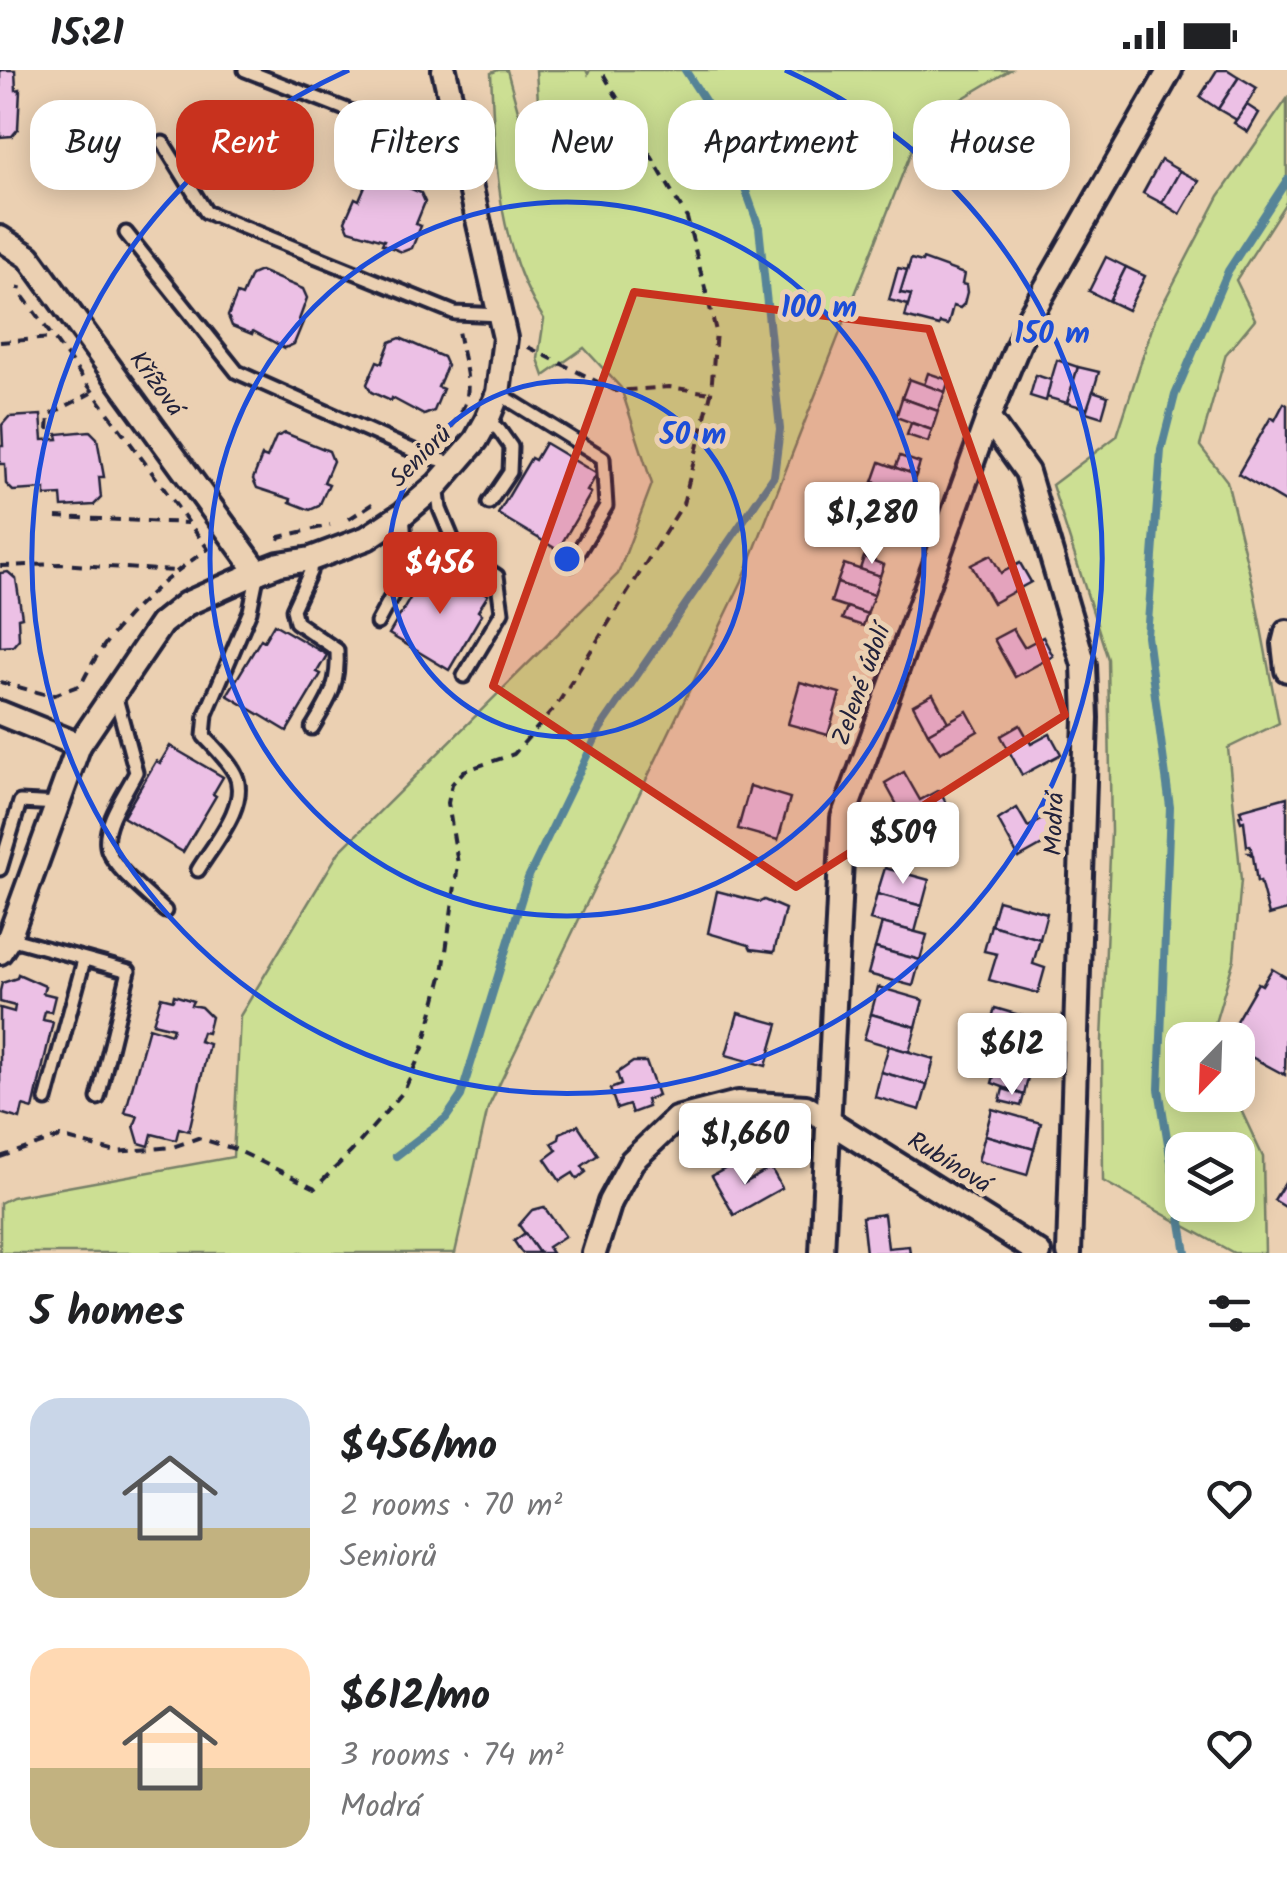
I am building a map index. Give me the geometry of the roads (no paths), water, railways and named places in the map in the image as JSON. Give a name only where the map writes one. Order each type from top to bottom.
[{"type":"street","name":"Seniorů","points":[[444,70],[451,100]]},
{"type":"street","name":"Zelené údolí","points":[[822,1253],[843,818],[988,418],[1030,316],[1170,70]]},
{"type":"street","name":"Seniorů","points":[[3,942],[80,745],[161,624],[186,604],[258,572],[311,559],[367,538],[438,484],[476,440],[498,393],[505,338],[473,190]]},
{"type":"street","name":"Křížová","points":[[0,238],[29,256],[258,572]]},
{"type":"street","name":"Modrá","points":[[988,418],[1027,472],[1084,665],[1086,718],[1069,1253]]},
{"type":"street","points":[[1287,632],[1287,670]]},
{"type":"street","points":[[0,713],[80,745]]},
{"type":"street","name":"Rubínová","points":[[594,1253],[610,1202],[632,1161],[676,1119],[738,1103],[806,1107],[1039,1253]]},
{"type":"lane","points":[[245,70],[334,105]]},
{"type":"lane","points":[[163,143],[206,212],[455,313],[502,315]]},
{"type":"lane","points":[[126,233],[237,372],[424,456],[457,464]]},
{"type":"lane","points":[[498,393],[603,458],[606,506],[571,564]]},
{"type":"lane","points":[[486,420],[512,447],[510,472],[489,503]]},
{"type":"lane","points":[[438,484],[440,508],[457,550],[497,576],[502,612],[464,676]]},
{"type":"lane","points":[[376,624],[407,568],[403,514]]},
{"type":"lane","points":[[311,559],[310,572],[292,609],[296,622],[337,650],[338,676],[312,728]]},
{"type":"lane","points":[[198,870],[234,809],[240,786],[234,771],[204,736],[206,714],[250,611],[258,572]]},
{"type":"lane","points":[[116,694],[136,772],[109,828],[107,847],[120,867],[166,912]]},
{"type":"lane","points":[[0,868],[20,802],[60,804]]},
{"type":"lane","points":[[3,942],[129,971],[98,1098]]},
{"type":"lane","points":[[46,1100],[84,960]]},
{"type":"waterway","points":[[396,1156],[446,1118],[461,1096],[528,878],[600,729],[774,476],[780,429],[759,227],[724,130],[685,70]]},
{"type":"waterway","points":[[1186,1253],[1159,1089],[1170,807],[1147,636],[1161,450],[1175,395],[1228,271],[1287,180]]}]
